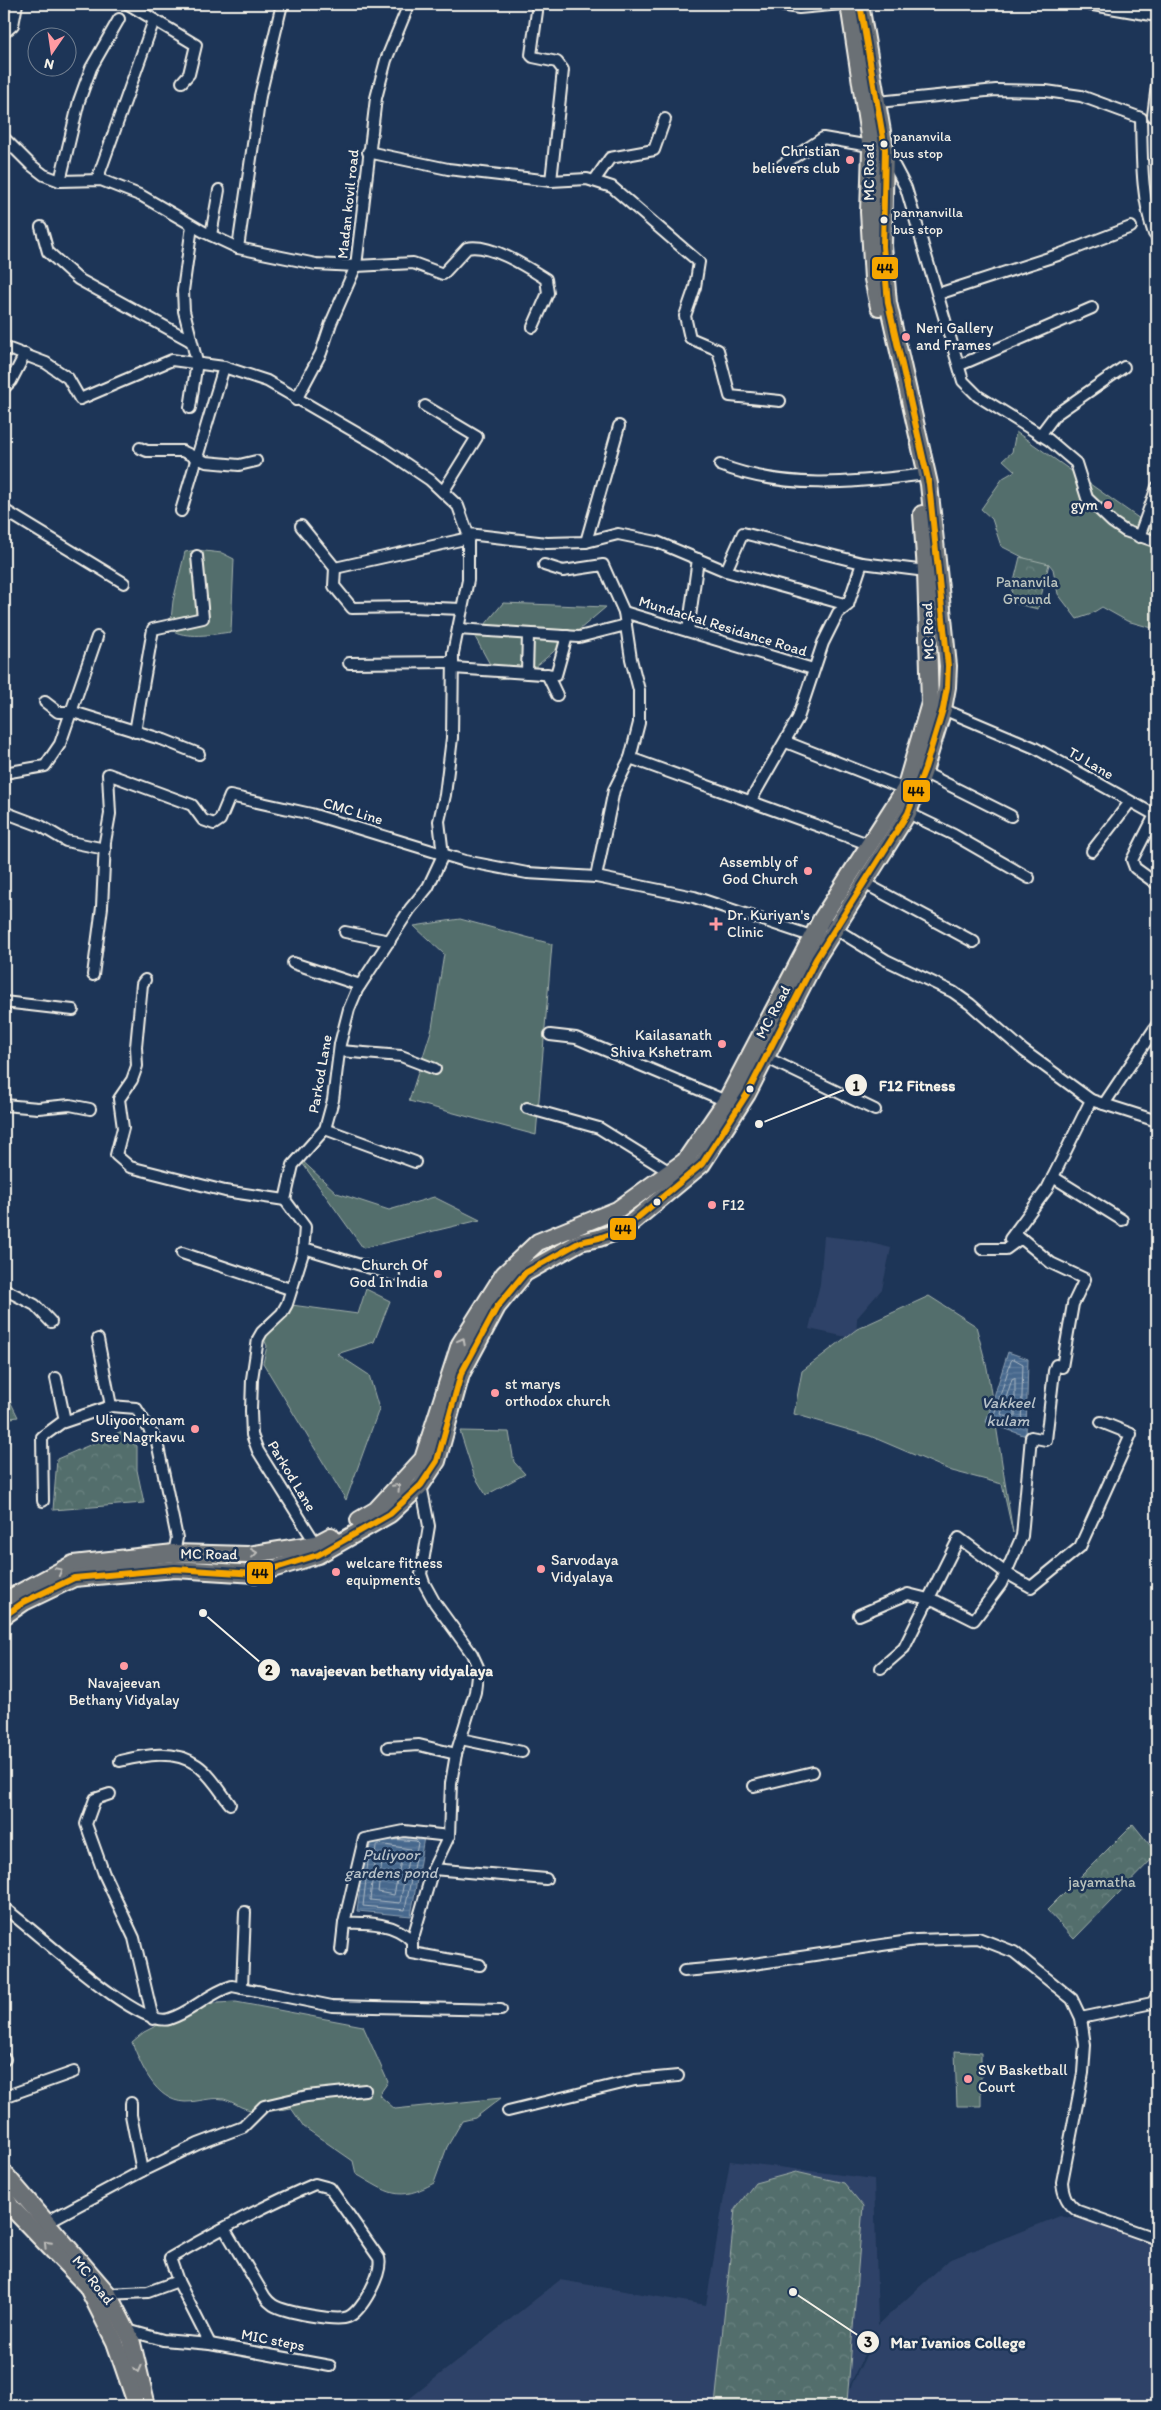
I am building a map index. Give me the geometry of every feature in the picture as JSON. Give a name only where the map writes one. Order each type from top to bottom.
[{"type":"main road","name":"MC Road","points":[[8,1596],[73,1564],[174,1553],[248,1554],[316,1544],[376,1510],[423,1459],[460,1344],[504,1274],[538,1242],[617,1210],[685,1161],[726,1101],[826,936],[864,883],[908,813],[923,772],[936,706],[918,475],[888,353],[873,279],[869,212],[878,149],[849,4]]},
{"type":"main road","name":"MC Road","points":[[4,1616],[24,1602],[74,1578],[176,1569],[256,1574],[318,1555],[390,1514],[421,1485],[437,1461],[461,1374],[497,1307],[525,1273],[580,1242],[599,1238],[624,1229],[702,1164],[747,1094],[826,936],[821,920],[840,888],[871,845],[905,789],[936,706],[947,687],[948,666],[929,484],[886,290],[878,149],[878,102],[860,4]]},
{"type":"main road","name":"MC Road","points":[[4,2173],[108,2294],[148,2406]]},
{"type":"main road","name":"MC Road","points":[[6,2204],[87,2286],[124,2337],[137,2406]]},
{"type":"street","points":[[4,33],[12,25],[17,4]]},
{"type":"street","points":[[128,4],[196,45],[189,74],[182,82]]},
{"type":"street","points":[[238,248],[260,96],[282,4]]},
{"type":"street","name":"Madan kovil road","points":[[296,400],[321,353],[330,323],[356,266],[362,226],[368,152],[376,98],[386,60],[406,4]]},
{"type":"street","points":[[538,4],[530,55],[558,62],[563,70],[551,182]]},
{"type":"street","points":[[776,4],[799,8],[842,4]]},
{"type":"street","points":[[1088,4],[1157,16]]},
{"type":"street","points":[[60,180],[79,101],[91,68],[119,19]]},
{"type":"street","points":[[98,180],[154,20]]},
{"type":"street","points":[[878,102],[996,90],[1046,91],[1081,96],[1141,118],[1155,116],[1157,85]]},
{"type":"street","points":[[1141,118],[1143,183],[1149,220],[1154,234],[1157,235]]},
{"type":"street","points":[[594,181],[610,158],[654,150],[665,119]]},
{"type":"street","points":[[4,138],[44,175],[60,180],[98,180],[142,196],[192,226],[238,248],[316,264],[356,266],[413,263],[442,274],[467,248],[478,247],[503,256],[546,279],[548,293],[533,327]]},
{"type":"street","points":[[782,165],[824,138],[878,149],[906,188],[960,365],[963,381],[978,396],[1040,435],[1076,463],[1087,498],[1112,522],[1139,537],[1157,542]]},
{"type":"street","points":[[368,152],[448,169],[551,182],[587,179],[621,193],[699,262],[695,287],[685,316],[690,338],[718,350],[730,396],[780,401]]},
{"type":"street","points":[[211,235],[219,190]]},
{"type":"street","points":[[41,226],[48,252],[78,279],[191,341]]},
{"type":"street","points":[[190,408],[197,362],[184,311],[183,291],[192,226]]},
{"type":"street","points":[[938,294],[1058,255],[1131,227]]},
{"type":"street","points":[[960,365],[1092,308]]},
{"type":"street","points":[[4,347],[46,363],[68,378],[80,399],[172,360],[224,367],[267,381],[296,400],[381,447],[430,480],[458,506],[469,536],[468,580],[453,665],[452,738],[445,795],[439,821],[443,855]]},
{"type":"street","points":[[4,388],[11,381],[25,354]]},
{"type":"street","points":[[181,511],[224,367]]},
{"type":"street","points":[[1040,435],[1055,415],[1124,367]]},
{"type":"street","points":[[425,406],[477,437],[443,492]]},
{"type":"street","points":[[586,542],[619,426]]},
{"type":"street","points":[[140,448],[147,451],[182,451],[206,462],[239,465],[256,461]]},
{"type":"street","points":[[720,465],[745,475],[800,482],[863,482],[918,475]]},
{"type":"street","points":[[1139,537],[1157,487]]},
{"type":"street","points":[[4,510],[124,583]]},
{"type":"street","points":[[301,526],[334,568],[334,586],[352,608],[411,607],[462,609]]},
{"type":"street","points":[[726,571],[743,533],[862,563],[926,571]]},
{"type":"street","points":[[334,568],[469,536],[547,543],[586,542],[618,534],[657,542],[726,571],[848,605]]},
{"type":"street","points":[[135,732],[153,629],[203,618],[196,556]]},
{"type":"street","points":[[688,631],[698,559]]},
{"type":"street","points":[[751,800],[786,742],[798,718],[813,669],[838,613],[848,605],[862,563]]},
{"type":"street","points":[[544,565],[563,571],[603,565],[624,612],[638,690],[639,723],[630,758],[614,790],[596,877]]},
{"type":"street","name":"Mundackal Residance Road","points":[[624,612],[813,669]]},
{"type":"street","points":[[458,629],[579,637],[626,625]]},
{"type":"street","points":[[527,673],[528,635]]},
{"type":"street","points":[[349,663],[453,665],[556,675],[567,636]]},
{"type":"street","points":[[4,773],[45,766],[60,744],[97,637]]},
{"type":"street","points":[[547,674],[557,695]]},
{"type":"street","points":[[45,702],[58,712],[72,712],[164,740],[199,754]]},
{"type":"street","name":"TJ Lane","points":[[936,706],[1035,748],[1155,815],[1132,860],[1135,868],[1157,884]]},
{"type":"street","points":[[786,742],[905,789]]},
{"type":"street","points":[[630,758],[751,800],[871,845]]},
{"type":"street","points":[[923,772],[1011,816]]},
{"type":"street","name":"CMC Line","points":[[93,975],[102,908],[105,849],[110,814],[108,774],[192,805],[204,820],[214,824],[220,820],[230,796],[312,814],[443,855],[528,873],[596,877],[694,897],[826,936],[886,960],[953,992],[970,1004],[1024,1051],[1091,1100],[1157,1121]]},
{"type":"street","points":[[1092,851],[1130,802]]},
{"type":"street","points":[[4,812],[41,826],[66,841],[105,849]]},
{"type":"street","points":[[908,813],[954,835],[1029,878]]},
{"type":"street","name":"Parkod Lane","points":[[316,1544],[258,1452],[252,1435],[252,1379],[258,1339],[262,1332],[282,1313],[304,1248],[305,1227],[284,1200],[292,1165],[325,1129],[333,1100],[340,1051],[349,1009],[360,985],[428,887],[443,855]]},
{"type":"street","points":[[864,883],[974,942]]},
{"type":"street","points":[[345,932],[390,941]]},
{"type":"street","points":[[293,964],[304,965],[360,985]]},
{"type":"street","points":[[144,980],[142,984],[136,1047],[137,1066],[132,1080],[119,1100],[123,1128],[116,1156],[130,1167],[226,1191],[284,1200]]},
{"type":"street","points":[[4,1002],[73,1010]]},
{"type":"street","points":[[1104,1104],[1157,1025]]},
{"type":"street","points":[[550,1035],[576,1038],[726,1101]]},
{"type":"street","points":[[340,1051],[401,1056],[435,1069]]},
{"type":"street","points":[[765,1057],[875,1110]]},
{"type":"street","points":[[1010,1239],[1047,1189],[1091,1100]]},
{"type":"street","points":[[4,1105],[38,1108],[70,1105],[90,1110]]},
{"type":"street","points":[[527,1108],[599,1128],[654,1160],[670,1172]]},
{"type":"street","points":[[325,1129],[416,1162]]},
{"type":"street","points":[[1053,1178],[1122,1220]]},
{"type":"street","points":[[859,1615],[908,1594],[928,1599],[974,1620],[1001,1584],[1022,1536],[1031,1437],[1046,1440],[1054,1371],[1056,1365],[1062,1367],[1073,1304],[1085,1279],[1051,1263],[1022,1238],[1006,1250],[982,1249]]},
{"type":"street","points":[[304,1248],[394,1275]]},
{"type":"street","points":[[182,1253],[290,1289]]},
{"type":"street","points":[[4,1289],[35,1305],[51,1322]]},
{"type":"street","points":[[98,1339],[111,1406]]},
{"type":"street","points":[[56,1378],[65,1422]]},
{"type":"street","points":[[43,1501],[42,1437],[65,1422],[111,1406],[136,1408],[157,1442],[177,1538],[174,1553]]},
{"type":"street","points":[[880,1668],[904,1648],[959,1538],[1006,1573],[1031,1587],[1080,1546],[1130,1434],[1101,1422]]},
{"type":"street","points":[[421,1485],[429,1526],[421,1574],[434,1603],[472,1654],[478,1667],[476,1692],[456,1754],[451,1783],[449,1836],[433,1868],[412,1941],[412,1953],[480,1965]]},
{"type":"street","points":[[461,1739],[522,1752]]},
{"type":"street","points":[[388,1747],[419,1745],[456,1754]]},
{"type":"street","points":[[120,1761],[158,1754],[180,1758],[196,1765],[230,1804]]},
{"type":"street","points":[[754,1786],[813,1772]]},
{"type":"street","points":[[110,1794],[95,1799],[86,1824],[104,1874],[134,1938],[153,2019]]},
{"type":"street","points":[[341,1950],[344,1923],[364,1839],[404,1830],[449,1836]]},
{"type":"street","points":[[433,1868],[546,1879]]},
{"type":"street","points":[[4,1908],[108,1992],[141,2014],[153,2019],[167,2020],[218,1990],[232,1986],[332,2006],[501,2010]]},
{"type":"street","points":[[242,1988],[245,1912]]},
{"type":"street","points":[[344,1923],[365,1922],[403,1930],[412,1941]]},
{"type":"street","points":[[684,1971],[740,1966],[916,1940],[978,1938],[1014,1952],[1072,1999],[1081,2018],[1085,2045],[1083,2073],[1062,2182],[1063,2192],[1071,2206],[1078,2211],[1157,2239]]},
{"type":"street","points":[[1081,2018],[1156,2000]]},
{"type":"street","points":[[4,2097],[74,2072]]},
{"type":"street","points":[[508,2111],[636,2080],[678,2076]]},
{"type":"street","points":[[47,2222],[142,2171],[198,2144],[243,2127],[264,2106],[307,2096],[364,2090]]},
{"type":"street","points":[[131,2103],[131,2115],[142,2171]]},
{"type":"street","points":[[210,2344],[178,2281],[170,2258],[224,2228],[288,2195],[315,2184],[330,2188],[379,2258],[379,2272],[355,2312],[348,2317],[338,2319],[283,2309],[271,2304],[265,2297],[224,2228]]},
{"type":"street","points":[[108,2294],[148,2292],[178,2281]]},
{"type":"street","name":"MIC steps","points":[[124,2337],[210,2344],[330,2366]]},
{"type":"shaded area","points":[[824,1236],[858,1240],[891,1248],[882,1289],[857,1318],[856,1339],[809,1329],[820,1284]]},
{"type":"shaded area","points":[[730,2161],[874,2179],[878,2325],[949,2260],[1060,2216],[1105,2225],[1157,2246],[1157,2406],[841,2406],[872,2344],[876,2330],[840,2406],[400,2406],[560,2280],[706,2305]]},
{"type":"green space","points":[[1016,432],[1157,531],[1157,599],[1153,603],[1152,628],[1127,621],[1102,607],[1089,615],[1077,619],[1058,594],[1053,569],[1049,564],[1036,564],[1001,546],[992,519],[981,509],[1003,478],[1015,471],[1003,460],[1012,452]]},
{"type":"green space","points":[[196,550],[222,553],[234,559],[231,632],[191,635],[170,629],[173,601],[185,552]]},
{"type":"green space","name":"Pananvila Ground","points":[[1020,557],[1049,564],[1038,609],[1009,602]]},
{"type":"green space","points":[[503,603],[606,607],[526,675],[498,679],[475,637]]},
{"type":"green space","points":[[460,919],[552,944],[536,1135],[409,1101],[432,1028],[444,954],[414,926]]},
{"type":"green space","points":[[298,1157],[337,1193],[389,1210],[434,1197],[480,1220],[363,1248]]},
{"type":"green space","points":[[366,1289],[390,1301],[374,1342],[337,1354],[369,1375],[379,1409],[346,1500],[263,1363],[267,1346],[260,1329],[265,1320],[284,1304],[358,1314]]},
{"type":"green space","points":[[929,1296],[976,1326],[987,1368],[1013,1533],[1002,1484],[952,1471],[870,1436],[794,1414],[802,1371],[857,1329]]},
{"type":"green space","points":[[4,1389],[18,1417],[4,1419]]},
{"type":"green space","points":[[460,1431],[509,1432],[514,1462],[525,1474],[486,1495],[474,1475]]},
{"type":"green space","points":[[120,1432],[137,1446],[137,1470],[144,1503],[53,1510],[57,1459]]},
{"type":"green space","name":"jayamatha","points":[[1133,1824],[1157,1854],[1074,1939],[1047,1910]]},
{"type":"green space","points":[[236,2002],[363,2026],[388,2082],[379,2095],[395,2109],[501,2098],[475,2118],[462,2121],[447,2147],[434,2183],[411,2193],[394,2193],[356,2174],[353,2161],[304,2127],[291,2108],[260,2111],[241,2107],[224,2099],[185,2102],[174,2100],[157,2089],[145,2071],[132,2042],[144,2032],[199,2004]]},
{"type":"green space","name":"SV Basketball Court","points":[[955,2051],[981,2053],[981,2106],[957,2106]]},
{"type":"green space","points":[[796,2172],[844,2183],[863,2206],[847,2402],[845,2406],[715,2406],[735,2209],[755,2183]]},
{"type":"water","name":"Vakkeel kulam","points":[[1008,1352],[1028,1359],[1026,1436],[986,1422]]},
{"type":"water","name":"Puliyoor gardens pond","points":[[367,1832],[424,1837],[411,1916],[357,1911]]},
{"type":"transit line","name":"44","points":[[4,1616],[24,1602],[74,1578],[175,1569],[256,1574],[318,1555],[390,1514],[421,1485],[437,1461],[461,1374],[497,1307],[525,1273],[580,1242],[599,1238],[624,1229],[702,1164],[747,1094],[816,959],[908,813],[925,768],[943,709],[948,666],[929,484],[888,303],[883,246],[885,149],[860,4]]},
{"type":"place","name":"pananvila bus stop","points":[[884,144]]},
{"type":"place","name":"Christian believers club","points":[[850,160]]},
{"type":"place","name":"pannanvilla bus stop","points":[[884,220]]},
{"type":"place","name":"Neri Gallery and Frames","points":[[906,337]]},
{"type":"place","name":"gym","points":[[1108,505]]},
{"type":"place","name":"Assembly of God Church","points":[[808,871]]},
{"type":"place","name":"Dr. Kuriyan's Clinic","points":[[716,924]]},
{"type":"place","name":"Kailasanath Shiva Kshetram","points":[[722,1044]]},
{"type":"place","name":"F12 Fitness","points":[[759,1124]]},
{"type":"place","name":"F12","points":[[712,1205]]},
{"type":"place","name":"Church Of God In India","points":[[438,1274]]},
{"type":"place","name":"st marys orthodox church","points":[[495,1393]]},
{"type":"place","name":"Uliyoorkonam Sree Nagrkavu","points":[[195,1429]]},
{"type":"place","name":"Sarvodaya Vidyalaya","points":[[541,1569]]},
{"type":"place","name":"welcare fitness equipments","points":[[336,1572]]},
{"type":"place","name":"navajeevan bethany vidyalaya","points":[[203,1613]]},
{"type":"place","name":"Navajeevan Bethany Vidyalay","points":[[124,1666]]},
{"type":"place","name":"SV Basketball Court","points":[[968,2079]]},
{"type":"place","name":"Mar Ivanios College","points":[[793,2292]]}]
